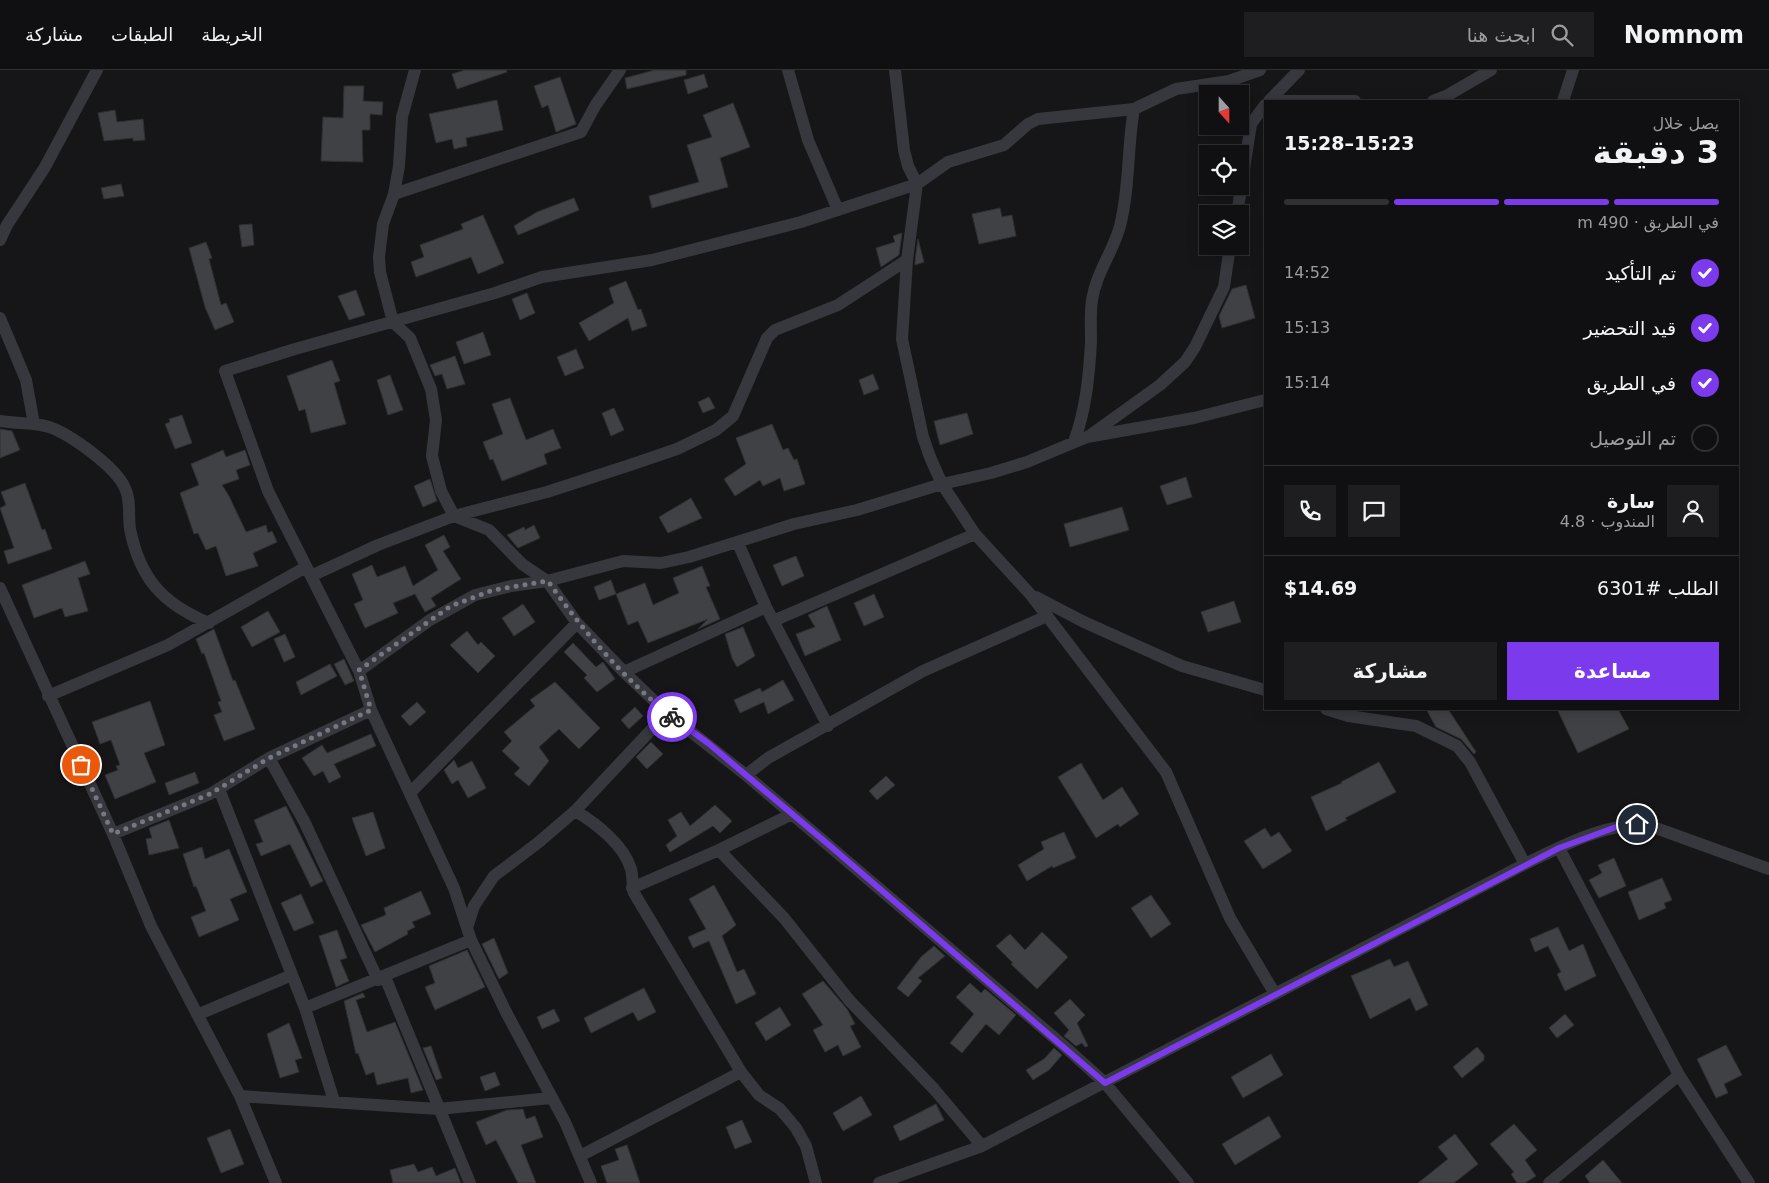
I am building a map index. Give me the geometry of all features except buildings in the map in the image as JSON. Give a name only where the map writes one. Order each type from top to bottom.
[{"type":"street","points":[[0,240],[6,225],[45,167],[97,70]]},
{"type":"street","points":[[415,70],[402,117],[399,166],[394,194],[383,224],[380,257],[382,285],[393,322],[410,338],[431,389],[436,420],[432,456],[441,491],[454,516],[490,530],[522,564],[548,581],[577,623],[667,713],[746,775],[942,944],[1019,1007],[1105,1083],[1188,1183]]},
{"type":"street","points":[[394,194],[581,132],[595,106],[620,70]]},
{"type":"street","points":[[788,70],[812,148],[838,210]]},
{"type":"street","points":[[896,70],[904,150],[908,166],[917,184],[907,260],[902,340],[923,437],[942,484],[976,534],[1031,595],[1166,772],[1222,904],[1275,994]]},
{"type":"street","points":[[591,1183],[552,1098],[506,1012],[472,940],[454,888],[371,710],[359,670],[268,492],[225,372],[295,349],[550,275],[652,260],[801,222],[917,184],[948,162],[1004,145],[1028,124],[1038,119],[1134,109],[1176,89],[1229,81],[1260,70]]},
{"type":"street","points":[[1271,100],[1299,70]]},
{"type":"street","points":[[1436,100],[1492,70]]},
{"type":"street","points":[[1563,100],[1573,70]]},
{"type":"street","points":[[1238,205],[1251,124],[1264,107]]},
{"type":"street","points":[[1074,442],[1084,410],[1089,378],[1092,301],[1097,276],[1119,228],[1126,198],[1130,131],[1134,109]]},
{"type":"street","points":[[1087,437],[1160,384],[1185,362],[1195,347],[1224,287],[1229,255]]},
{"type":"street","points":[[48,696],[141,658],[309,571],[454,516],[547,492],[612,471],[676,448],[716,430],[733,416],[767,338],[775,330],[838,305],[907,260]]},
{"type":"street","points":[[0,318],[26,380],[34,424]]},
{"type":"street","points":[[359,670],[451,606],[493,590],[548,581],[623,561],[662,563],[738,543],[794,524],[857,510],[942,484],[1009,467],[1087,437],[1194,418],[1264,400]]},
{"type":"street","points":[[0,421],[49,427],[64,434],[108,467],[121,480],[126,490],[130,529],[144,571],[156,589],[170,603],[185,613],[209,623]]},
{"type":"street","points":[[773,621],[976,534]]},
{"type":"street","points":[[738,543],[766,607],[828,726]]},
{"type":"street","points":[[0,588],[113,834],[163,952],[199,1014],[240,1096],[276,1183]]},
{"type":"street","points":[[1031,595],[1084,622],[1182,666],[1264,690]]},
{"type":"street","points":[[624,672],[766,607]]},
{"type":"street","points":[[746,775],[768,758],[923,671],[1047,616]]},
{"type":"street","points":[[410,793],[577,623]]},
{"type":"street","points":[[113,834],[220,789],[269,758],[371,710]]},
{"type":"street","points":[[1329,710],[1348,716],[1416,726],[1457,746],[1470,762],[1525,864]]},
{"type":"street","points":[[467,928],[474,906],[494,876],[539,842],[575,811],[667,713]]},
{"type":"street","points":[[269,758],[305,823],[381,979],[470,1183]]},
{"type":"street","points":[[220,789],[305,1008],[334,1101]]},
{"type":"street","points":[[575,811],[592,820],[620,850],[631,870],[632,888],[741,1072],[759,1096],[780,1109],[796,1128],[806,1146],[816,1183]]},
{"type":"street","points":[[632,888],[719,850],[792,814]]},
{"type":"street","points":[[879,1183],[982,1146],[1525,864],[1559,848],[1619,826],[1637,824],[1653,827],[1769,869]]},
{"type":"street","points":[[1559,848],[1679,1075],[1749,1183]]},
{"type":"street","points":[[719,850],[784,918],[849,1000],[934,1089],[982,1146]]},
{"type":"street","points":[[305,1008],[381,979],[472,940]]},
{"type":"street","points":[[199,1014],[292,975]]},
{"type":"street","points":[[580,1156],[741,1072]]},
{"type":"street","points":[[1549,1183],[1679,1075]]},
{"type":"street","points":[[240,1096],[438,1109],[552,1098]]},
{"type":"way so far","points":[[81,765],[113,834],[210,794],[269,758],[371,710],[359,670],[451,606],[493,590],[548,581],[577,623],[624,672],[672,717]]},
{"type":"route","points":[[672,717],[697,737],[708,743],[829,845],[1105,1083],[1525,864],[1559,848],[1619,826],[1637,824]]}]
